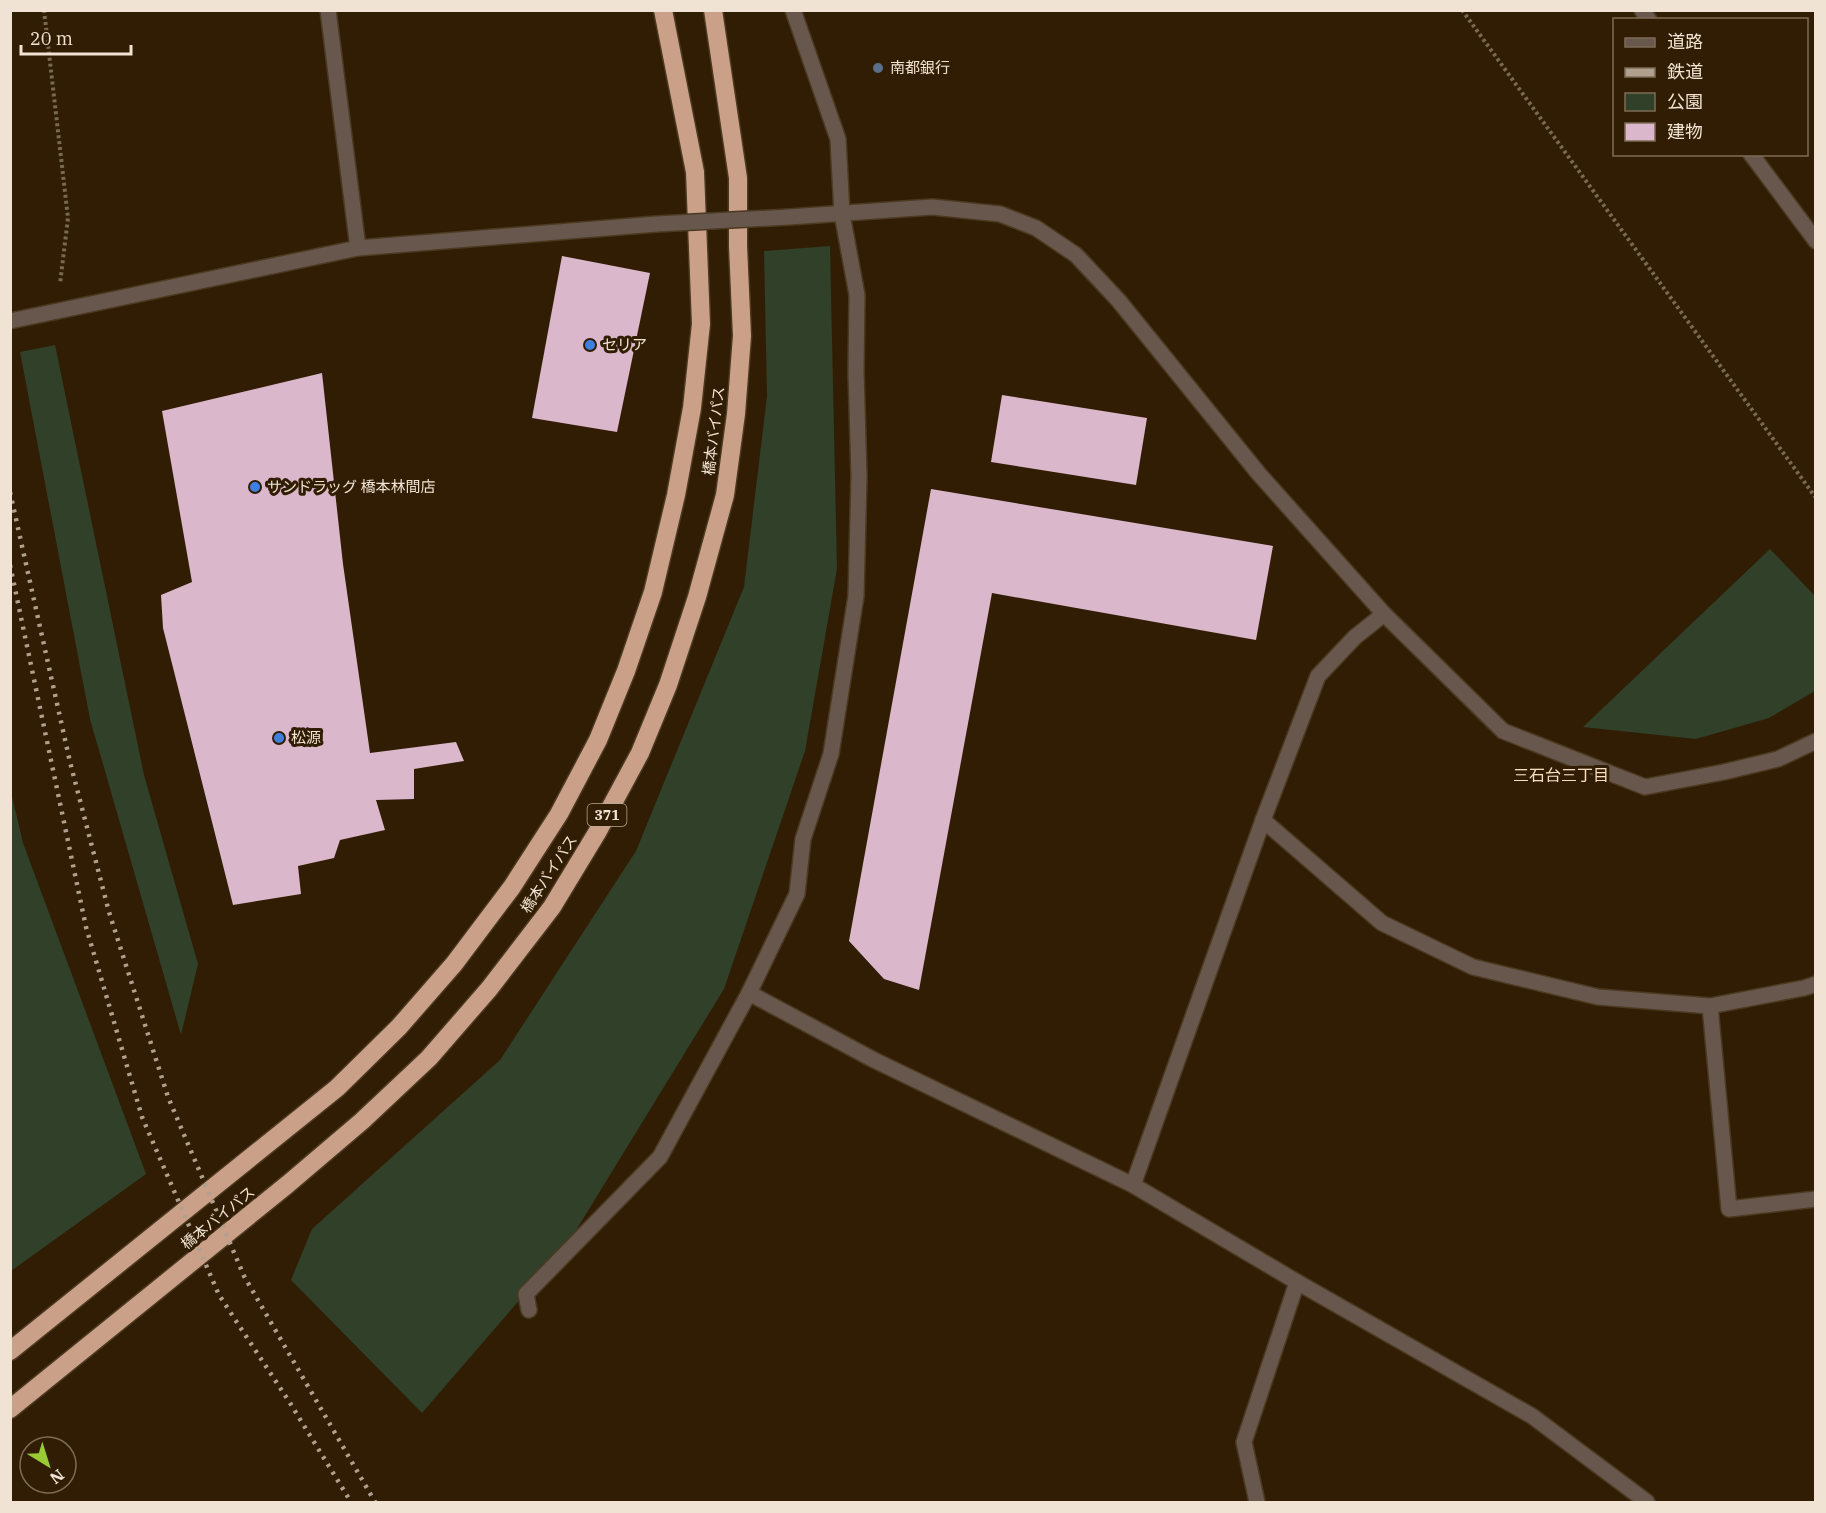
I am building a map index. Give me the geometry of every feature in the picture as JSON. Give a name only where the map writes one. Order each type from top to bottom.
[{"type":"highway","name":"橋本バイパス","points":[[10,1351],[337,1088],[399,1027],[454,964],[512,887],[559,814],[598,740],[626,671],[653,592],[692,408],[701,324],[695,172],[663,10]]},
{"type":"highway","name":"橋本バイパス","points":[[10,1408],[288,1184],[362,1121],[429,1058],[489,989],[552,907],[598,831],[640,753],[668,685],[696,597],[724,495],[736,414],[742,336],[738,178],[713,10]]},
{"type":"street","points":[[328,10],[358,248]]},
{"type":"street","points":[[529,1310],[526,1294],[660,1157],[749,993],[796,894],[803,839],[831,754],[856,596],[859,476],[856,372],[857,296],[842,214],[838,139],[793,10]]},
{"type":"street","points":[[1751,156],[1815,241]]},
{"type":"street","points":[[10,321],[358,248],[657,224],[932,207],[1000,214],[1036,228],[1076,255],[1119,301],[1259,474],[1384,614],[1503,731],[1645,787],[1725,772],[1778,759],[1815,741]]},
{"type":"street","points":[[1133,1185],[1263,820],[1318,676],[1355,637],[1384,614]]},
{"type":"street","points":[[1263,820],[1382,923],[1473,967],[1599,997],[1710,1006],[1815,984]]},
{"type":"street","points":[[749,993],[874,1060],[1133,1185],[1532,1416],[1647,1503]]},
{"type":"street","points":[[1710,1006],[1730,1209],[1815,1198]]},
{"type":"street","points":[[1257,1503],[1244,1442],[1297,1282]]},
{"type":"path","points":[[44,10],[68,218],[57,310]]},
{"type":"path","points":[[1462,10],[1815,498]]},
{"type":"green space","points":[[830,246],[837,569],[805,751],[724,989],[567,1245],[422,1413],[291,1280],[312,1229],[500,1060],[636,851],[744,587],[767,396],[764,251]]},
{"type":"green space","points":[[55,345],[144,775],[198,964],[181,1035],[90,719],[20,352]]},
{"type":"green space","points":[[1770,549],[1815,596],[1815,691],[1769,718],[1696,739],[1583,727]]},
{"type":"green space","points":[[11,792],[23,843],[146,1174],[11,1271]]},
{"type":"building","name":"セリア","points":[[562,256],[650,273],[617,432],[532,418]]},
{"type":"building","name":"松源","points":[[322,373],[343,564],[370,753],[456,742],[464,761],[414,769],[414,799],[376,800],[385,830],[340,840],[334,858],[298,866],[301,894],[233,905],[163,628],[161,595],[192,582],[162,411]]},
{"type":"building","points":[[1002,395],[1147,418],[1136,485],[991,462]]},
{"type":"building","points":[[931,489],[1273,546],[1256,640],[992,593],[919,990],[884,979],[849,941]]},
{"type":"railway","points":[[10,492],[70,762],[109,912],[168,1097],[244,1276],[375,1502]]},
{"type":"railway","points":[[10,565],[86,927],[142,1117],[219,1295],[351,1502]]},
{"type":"place","name":"南都銀行","points":[[878,68]]},
{"type":"place","name":"セリア","points":[[590,345]]},
{"type":"place","name":"サンドラッグ 橋本林間店","points":[[255,487]]},
{"type":"place","name":"松源","points":[[279,738]]},
{"type":"district","name":"三石台三丁目","points":[[1561,775]]}]
